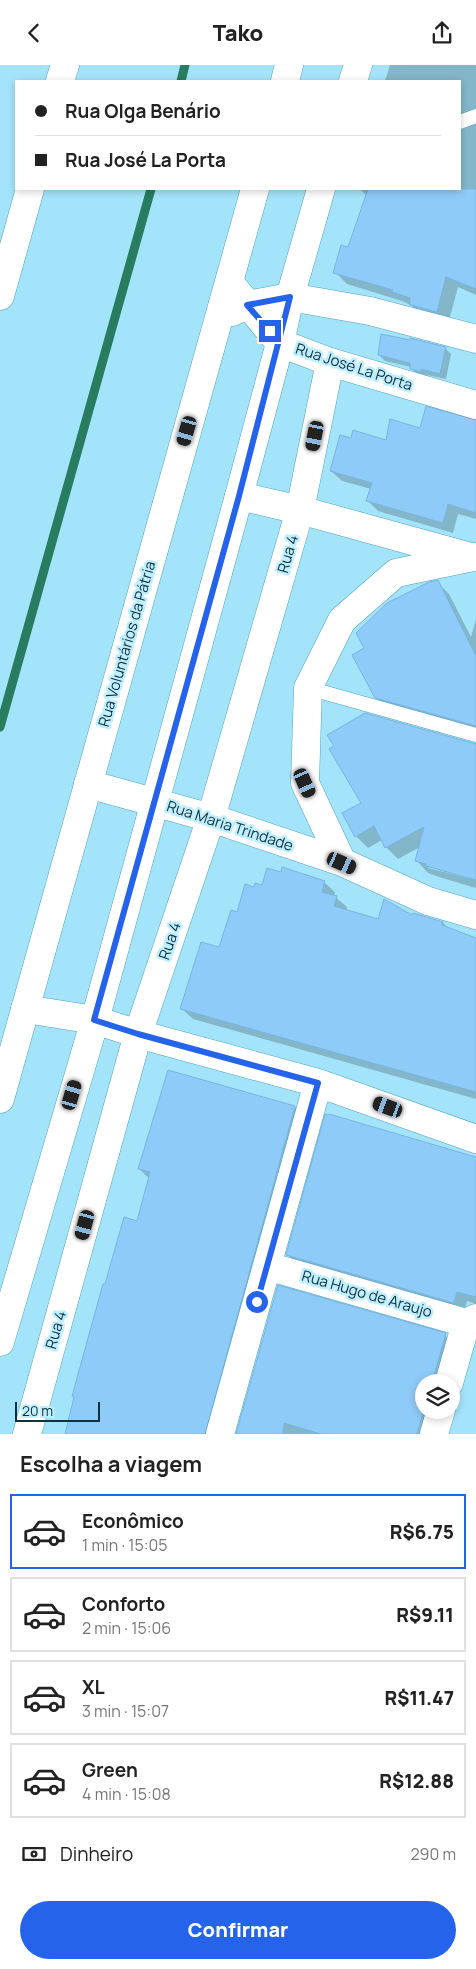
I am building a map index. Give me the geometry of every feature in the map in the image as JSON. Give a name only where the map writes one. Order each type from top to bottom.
[{"type":"main road","points":[[60,80],[64,65]]},
{"type":"main road","points":[[285,80],[289,65]]},
{"type":"main road","points":[[353,80],[358,65]]},
{"type":"main road","points":[[0,296],[30,190]]},
{"type":"main road","name":"Rua Voluntários da Pátria","points":[[0,1099],[255,190]]},
{"type":"main road","points":[[0,1342],[94,1020],[239,496],[280,343],[290,297],[322,190]]},
{"type":"main road","name":"Rua José La Porta","points":[[229,282],[280,343],[330,362],[476,405]]},
{"type":"main road","points":[[218,319],[247,305],[290,297],[370,311],[476,339]]},
{"type":"main road","name":"Rua 4","points":[[27,1434],[138,1034],[212,818],[300,510],[330,362]]},
{"type":"main road","points":[[239,496],[300,510],[474,558]]},
{"type":"main road","points":[[342,863],[305,783],[308,688],[342,621],[396,573],[474,558]]},
{"type":"main road","name":"Rua Maria Trindade","points":[[88,784],[212,818],[342,863],[428,901],[476,915]]},
{"type":"main road","points":[[25,1009],[94,1020],[138,1034],[318,1083],[476,1139]]},
{"type":"main road","points":[[227,1433],[267,1266],[318,1083]]},
{"type":"main road","name":"Rua Hugo de Araujo","points":[[267,1266],[471,1320]]},
{"type":"main road","points":[[452,1374],[471,1320]]},
{"type":"main road","points":[[434,1434],[438,1419]]},
{"type":"lane","points":[[461,122],[476,116]]},
{"type":"lane","points":[[308,688],[476,735]]},
{"type":"building","points":[[476,189],[476,289],[446,277],[437,312],[410,305],[410,298],[392,292],[393,290],[333,273],[341,245],[348,247],[368,190]]},
{"type":"building","points":[[381,334],[410,340],[410,338],[446,347],[440,374],[421,369],[421,372],[410,369],[410,363],[378,355]]},
{"type":"building","points":[[426,406],[476,420],[476,513],[448,504],[443,523],[366,501],[372,483],[330,471],[340,435],[351,438],[353,430],[386,440],[390,419],[420,428]]},
{"type":"building","points":[[438,580],[476,656],[476,726],[375,698],[352,655],[364,648],[356,633],[387,603],[429,582]]},
{"type":"building","points":[[365,713],[476,744],[476,880],[426,866],[426,864],[415,861],[424,827],[385,848],[374,826],[355,837],[342,813],[361,803],[329,749],[334,746],[327,735]]},
{"type":"building","points":[[282,867],[325,881],[322,892],[337,896],[334,906],[378,919],[384,899],[412,915],[413,913],[443,922],[442,925],[476,938],[476,1092],[180,1009],[201,942],[219,947],[231,910],[237,912],[245,884],[254,887],[255,883],[262,885],[267,868],[281,872]]},
{"type":"building","points":[[168,1070],[295,1106],[205,1434],[65,1434],[74,1397],[72,1396],[124,1217],[137,1221],[150,1172],[138,1169]]},
{"type":"building","points":[[325,1114],[476,1157],[476,1297],[457,1292],[454,1303],[286,1255]]},
{"type":"building","points":[[278,1285],[446,1333],[435,1374],[415,1374],[415,1419],[421,1419],[417,1434],[321,1434],[284,1423],[283,1434],[236,1434]]},
{"type":"waterway","points":[[181,80],[185,65]]},
{"type":"waterway","points":[[0,727],[151,190]]},
{"type":"route","points":[[257,1302],[318,1083],[138,1034],[94,1020],[239,496],[280,343],[290,297],[247,305],[270,331]]}]
